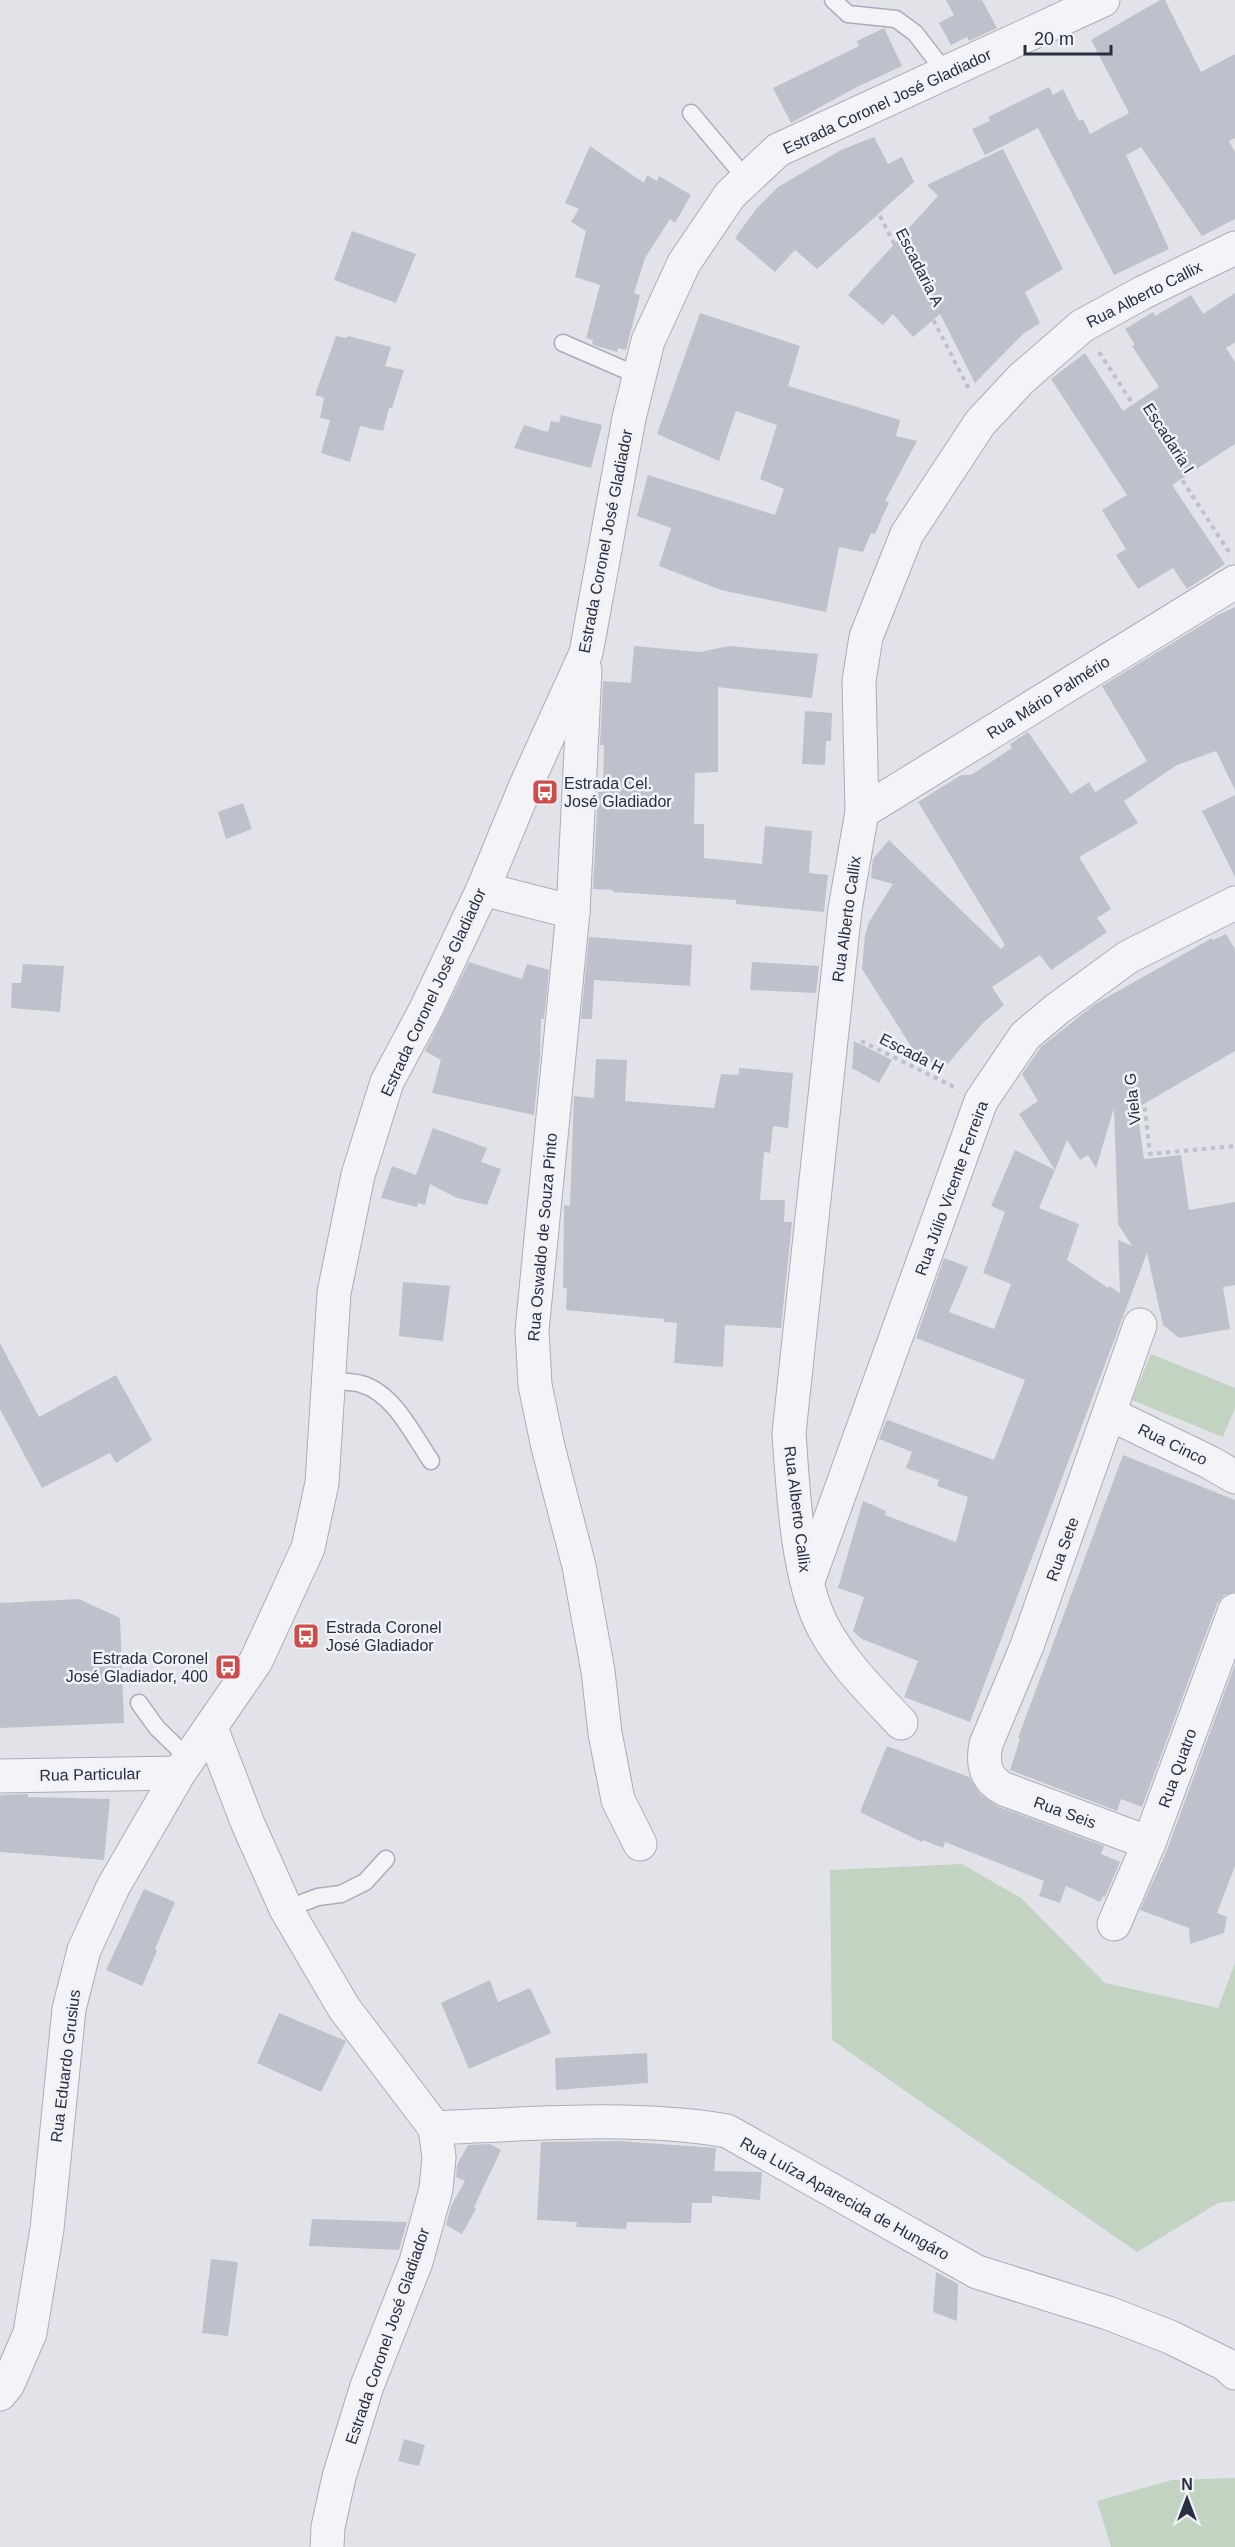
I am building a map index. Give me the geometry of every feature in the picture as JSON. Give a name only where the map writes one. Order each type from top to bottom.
[{"type":"street","name":"Estrada Coronel José Gladiador","points":[[327,2547],[328,2527],[339,2477],[363,2398],[416,2262],[436,2189],[439,2157],[435,2128],[345,2008],[286,1909],[248,1824],[211,1728],[256,1661],[308,1548],[322,1483],[334,1293],[358,1175],[387,1082],[425,1011],[483,889],[522,793],[586,653],[629,418],[639,376],[648,341],[684,263],[730,195],[778,150],[1103,0]]},
{"type":"street","name":"Rua Alberto Callix","points":[[901,1723],[846,1662],[823,1626],[807,1583],[794,1498],[789,1433],[845,909],[862,812],[858,681],[866,637],[907,534],[980,423],[1021,380],[1082,326],[1142,292],[1235,248]]},
{"type":"street","name":"Rua Mário Palmério","points":[[862,812],[1198,605],[1233,569]]},
{"type":"street","name":"Rua Oswaldo de Souza Pinto","points":[[586,653],[573,912],[531,1331],[535,1385],[548,1447],[579,1566],[598,1671],[605,1733],[618,1800],[640,1844]]},
{"type":"street","points":[[483,889],[573,912]]},
{"type":"street","name":"Rua Júlio Vicente Ferreira","points":[[807,1583],[981,1101],[1025,1036],[1057,1009],[1128,957],[1235,903]]},
{"type":"street","name":"Rua Sete","points":[[986,1773],[984,1757],[986,1744],[1027,1646],[1140,1324]]},
{"type":"street","name":"Rua Cinco","points":[[1110,1414],[1211,1462],[1235,1477]]},
{"type":"street","name":"Rua Quatro","points":[[1114,1924],[1149,1843],[1235,1610]]},
{"type":"street","name":"Rua Eduardo Grusius","points":[[0,2394],[8,2384],[30,2333],[47,2229],[69,2009],[84,1950],[113,1887],[184,1766],[211,1728]]},
{"type":"street","name":"Rua Particular","points":[[0,1776],[184,1766]]},
{"type":"street","name":"Rua Seis","points":[[986,1773],[994,1784],[1004,1789],[1149,1843]]},
{"type":"street","name":"Rua Luíza Aparecida de Hungáro","points":[[435,2128],[640,2123],[694,2126],[727,2131],[977,2272],[1108,2313],[1170,2337],[1225,2364],[1235,2373]]},
{"type":"lane","points":[[833,0],[849,14],[896,19],[915,33],[946,73]]},
{"type":"lane","points":[[691,112],[747,180]]},
{"type":"lane","points":[[563,343],[639,376]]},
{"type":"lane","points":[[328,1381],[360,1384],[374,1389],[390,1402],[431,1461]]},
{"type":"lane","points":[[139,1703],[184,1766]]},
{"type":"lane","points":[[286,1909],[318,1897],[341,1894],[364,1882],[386,1859]]},
{"type":"path","name":"Escadaria A","points":[[831,124],[972,395],[980,423]]},
{"type":"path","name":"Escadaria I","points":[[1082,326],[1233,569]]},
{"type":"path","points":[[1198,605],[1235,682]]},
{"type":"path","name":"Viela G","points":[[1128,957],[1150,1154],[1235,1146]]},
{"type":"path","name":"Escada H","points":[[833,1027],[981,1101]]},
{"type":"green space","points":[[1151,1354],[1235,1388],[1235,1408],[1223,1437],[1132,1400]]},
{"type":"green space","points":[[962,1864],[1021,1898],[1105,1983],[1218,2008],[1235,1963],[1235,2201],[1218,2203],[1137,2252],[832,2040],[830,1870]]},
{"type":"green space","points":[[1235,2478],[1235,2547],[1111,2547],[1097,2501],[1172,2480]]},
{"type":"building","points":[[946,0],[982,0],[997,28],[969,41],[967,37],[951,45],[939,23],[954,15]]},
{"type":"building","points":[[1160,0],[1165,0],[1201,72],[1235,54],[1235,138],[1229,141],[1235,152],[1235,219],[1202,236],[1141,147],[1126,155],[1169,249],[1114,275],[1038,128],[985,155],[972,129],[990,121],[988,117],[1049,87],[1053,95],[1063,89],[1079,121],[1083,119],[1090,134],[1129,113],[1091,40]]},
{"type":"building","points":[[884,28],[902,66],[855,88],[791,123],[773,88],[859,46],[857,41]]},
{"type":"building","points":[[874,137],[888,164],[902,157],[914,182],[817,269],[795,250],[775,272],[735,238],[756,209],[778,187],[841,150]]},
{"type":"building","points":[[590,146],[644,183],[647,175],[657,181],[659,176],[691,195],[675,223],[670,219],[645,258],[634,293],[640,295],[626,350],[618,348],[617,352],[592,344],[593,340],[586,338],[600,285],[575,277],[586,231],[571,222],[579,209],[565,203]]},
{"type":"building","points":[[1003,149],[1063,269],[1025,292],[1040,323],[1023,334],[975,383],[940,314],[913,337],[893,314],[883,325],[848,295],[938,196],[927,185]]},
{"type":"building","points":[[352,231],[416,254],[396,303],[334,280]]},
{"type":"building","points":[[1235,293],[1235,342],[1226,348],[1235,362],[1235,444],[1172,485],[1225,564],[1187,589],[1173,568],[1138,589],[1116,555],[1126,549],[1102,510],[1127,495],[1051,379],[1085,353],[1123,411],[1159,387],[1132,346],[1135,345],[1125,329],[1153,312],[1155,316],[1191,295],[1203,314]]},
{"type":"building","points":[[700,313],[800,346],[788,386],[900,420],[896,436],[917,441],[885,501],[889,502],[875,534],[871,533],[863,552],[839,547],[826,612],[721,590],[659,566],[671,528],[637,516],[648,475],[775,515],[784,489],[760,479],[777,425],[736,411],[719,461],[657,434]]},
{"type":"building","points":[[336,336],[347,338],[348,336],[391,347],[385,366],[404,370],[392,408],[389,408],[383,431],[360,426],[350,462],[321,453],[330,420],[320,418],[324,398],[315,395]]},
{"type":"building","points":[[561,415],[602,425],[591,468],[514,448],[524,425],[548,432],[551,421],[559,423]]},
{"type":"building","points":[[1235,607],[1235,790],[1216,751],[1177,765],[1124,801],[1138,823],[1079,857],[1111,909],[1097,918],[1107,932],[1051,970],[1040,955],[992,987],[1004,1005],[983,1023],[944,1068],[916,1054],[862,969],[865,935],[869,922],[893,884],[871,878],[873,859],[889,840],[1001,949],[1005,945],[918,802],[961,775],[971,775],[1012,748],[1010,744],[1028,732],[1071,794],[1089,782],[1095,792],[1147,761],[1102,686],[1218,615]]},
{"type":"building","points":[[634,646],[700,652],[729,646],[818,654],[812,698],[718,687],[718,772],[695,773],[694,824],[704,824],[704,858],[762,864],[765,826],[812,831],[809,873],[828,875],[824,912],[736,904],[736,900],[593,889],[598,792],[603,792],[604,745],[600,745],[603,681],[631,683]]},
{"type":"building","points":[[805,711],[832,713],[831,741],[826,741],[825,765],[802,764]]},
{"type":"building","points":[[1235,795],[1235,877],[1202,811]]},
{"type":"building","points":[[243,803],[252,829],[226,839],[218,812]]},
{"type":"building","points":[[1226,934],[1235,949],[1235,1051],[1137,1108],[1144,1159],[1181,1155],[1189,1210],[1235,1202],[1235,1285],[1223,1287],[1230,1329],[1179,1338],[1163,1325],[1147,1253],[970,1722],[904,1697],[918,1661],[862,1639],[853,1631],[864,1597],[838,1588],[863,1501],[886,1511],[885,1515],[956,1542],[968,1497],[937,1486],[939,1480],[906,1468],[912,1452],[879,1439],[888,1420],[994,1460],[1025,1380],[916,1338],[944,1258],[968,1267],[949,1312],[994,1329],[1011,1284],[983,1273],[1005,1212],[991,1206],[1015,1150],[1055,1170],[1019,1114],[1038,1101],[1022,1074],[1041,1047],[1095,1004],[1212,938],[1213,940]],"holes":[[[1114,1108],[1118,1224],[1132,1246],[1118,1240],[1120,1293],[1109,1286],[1108,1288],[1067,1260],[1079,1224],[1039,1208],[1067,1140],[1080,1160],[1088,1155],[1096,1168]]]},
{"type":"building","points":[[589,937],[692,945],[690,986],[594,980],[592,1019],[581,1019]]},
{"type":"building","points":[[469,962],[522,979],[527,964],[549,970],[544,1019],[541,1019],[534,1115],[432,1093],[441,1060],[425,1051]]},
{"type":"building","points":[[752,962],[819,966],[816,993],[750,990]]},
{"type":"building","points":[[23,964],[64,966],[60,1012],[11,1008],[12,983],[21,983]]},
{"type":"building","points":[[854,1041],[892,1060],[879,1083],[852,1068]]},
{"type":"building","points":[[596,1059],[627,1060],[625,1101],[714,1108],[721,1074],[739,1075],[739,1068],[793,1073],[788,1128],[773,1126],[770,1153],[764,1152],[760,1200],[785,1200],[784,1222],[792,1222],[781,1328],[725,1325],[723,1367],[674,1363],[677,1323],[664,1322],[664,1319],[566,1310],[567,1288],[563,1288],[564,1205],[570,1206],[574,1096],[594,1098]]},
{"type":"building","points":[[433,1128],[487,1148],[481,1162],[501,1169],[487,1205],[457,1198],[430,1184],[425,1205],[418,1203],[417,1207],[381,1198],[392,1166],[416,1175]]},
{"type":"building","points":[[403,1282],[450,1286],[443,1341],[399,1336]]},
{"type":"building","points":[[0,1343],[39,1417],[116,1375],[152,1440],[116,1463],[110,1453],[42,1488],[0,1409]]},
{"type":"building","points":[[1123,1455],[1235,1500],[1235,1592],[1224,1595],[1217,1604],[1142,1807],[1121,1799],[1117,1811],[1010,1770],[1020,1739],[1018,1738]]},
{"type":"building","points":[[79,1599],[120,1618],[124,1723],[0,1728],[0,1603]]},
{"type":"building","points":[[1235,1664],[1235,1866],[1217,1913],[1227,1917],[1224,1933],[1190,1944],[1189,1928],[1140,1910],[1167,1850]]},
{"type":"building","points":[[887,1746],[969,1777],[980,1794],[997,1806],[1104,1846],[1101,1854],[1120,1862],[1105,1897],[1103,1896],[1100,1902],[1066,1886],[1060,1903],[1039,1896],[1044,1881],[945,1842],[943,1848],[923,1840],[922,1842],[860,1812]]},
{"type":"building","points":[[28,1794],[28,1797],[110,1799],[104,1860],[0,1852],[0,1795]]},
{"type":"building","points":[[144,1889],[175,1902],[142,1986],[106,1970]]},
{"type":"building","points":[[490,1980],[498,2002],[530,1988],[551,2033],[469,2069],[441,2003]]},
{"type":"building","points":[[279,2013],[346,2041],[321,2092],[257,2063]]},
{"type":"building","points":[[647,2053],[648,2083],[556,2090],[555,2058]]},
{"type":"building","points":[[618,2141],[716,2148],[714,2171],[762,2172],[760,2200],[712,2196],[712,2203],[692,2203],[691,2223],[627,2222],[626,2229],[576,2227],[577,2222],[537,2220],[541,2142]]},
{"type":"building","points":[[490,2144],[501,2150],[474,2207],[476,2209],[462,2234],[446,2225],[451,2206],[465,2181],[456,2177],[457,2165],[468,2145]]},
{"type":"building","points":[[312,2219],[407,2222],[399,2250],[309,2246]]},
{"type":"building","points":[[211,2259],[238,2262],[228,2336],[202,2333]]},
{"type":"building","points":[[936,2272],[958,2284],[957,2321],[933,2312]]},
{"type":"building","points":[[404,2439],[425,2445],[419,2466],[398,2461]]},
{"type":"place","name":"Estrada Cel. José Gladiador","points":[[545,792]]},
{"type":"place","name":"Estrada Coronel José Gladiador","points":[[306,1636]]},
{"type":"place","name":"Estrada Coronel José Gladiador, 400","points":[[228,1667]]}]
